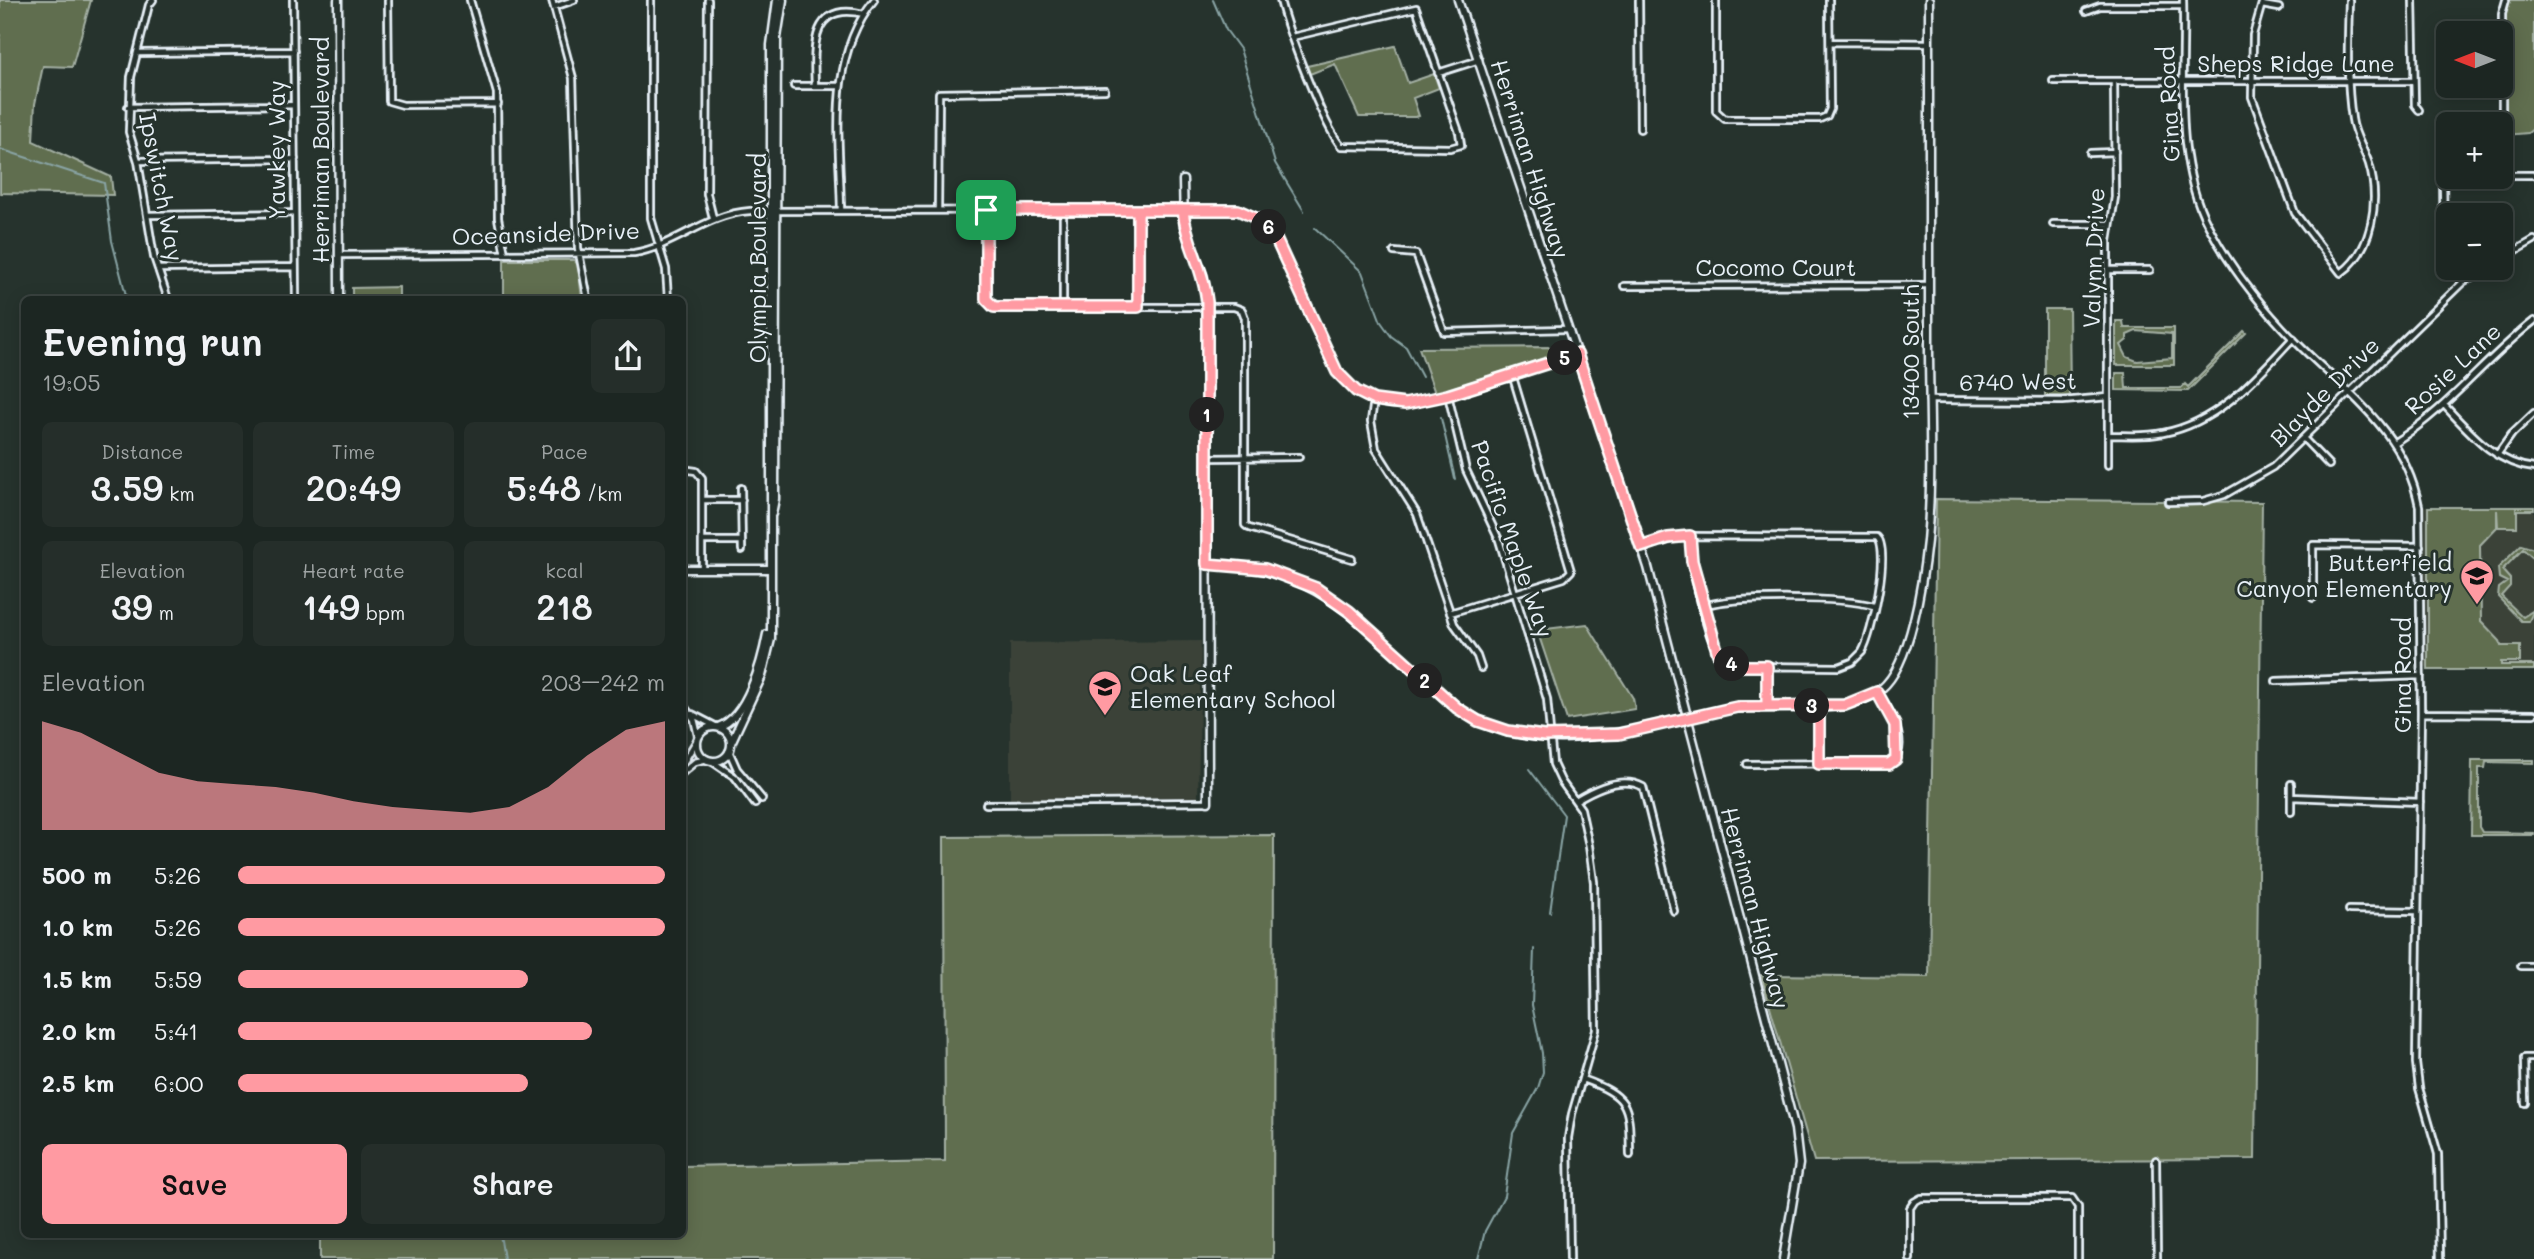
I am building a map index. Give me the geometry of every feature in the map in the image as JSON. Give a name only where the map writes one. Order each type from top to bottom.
[{"type":"street","name":"Ipswitch Way","points":[[153,0],[138,52],[128,107],[129,132],[138,161],[158,269],[167,296]]},
{"type":"street","name":"Yawkey Way","points":[[293,0],[296,296]]},
{"type":"street","name":"Herriman Boulevard","points":[[338,0],[339,296]]},
{"type":"street","points":[[387,0],[389,101],[402,105],[498,104]]},
{"type":"street","points":[[470,0],[494,77],[498,104],[498,218],[505,254]]},
{"type":"street","points":[[552,0],[570,65],[576,109],[579,254],[587,296]]},
{"type":"street","points":[[554,7],[574,0]]},
{"type":"street","points":[[651,0],[651,218],[666,269],[668,296]]},
{"type":"street","points":[[708,0],[707,194],[713,218]]},
{"type":"street","name":"Olympia Boulevard","points":[[730,747],[765,667],[771,639],[771,515],[775,499],[771,45],[777,0]]},
{"type":"street","name":"Olympia Boulevard","points":[[773,211],[776,38],[783,0]]},
{"type":"street","points":[[841,211],[840,86],[847,47],[874,0]]},
{"type":"street","points":[[1280,0],[1292,37],[1341,146],[1450,148],[1461,145],[1459,132],[1416,9],[1292,37]]},
{"type":"street","name":"Herriman Highway","points":[[1458,0],[1641,547],[1798,1141],[1800,1164],[1783,1259]]},
{"type":"street","points":[[1639,0],[1640,129]]},
{"type":"street","points":[[1716,0],[1718,116],[1793,119],[1827,116],[1830,109],[1829,0]]},
{"type":"street","name":"13400 South","points":[[1877,692],[1893,677],[1902,661],[1924,559],[1928,511],[1929,0]]},
{"type":"street","points":[[2279,8],[2262,2],[2253,35],[2252,97],[2295,213],[2341,272],[2351,266],[2366,243],[2373,200],[2370,166],[2352,119],[2348,81],[2348,0]]},
{"type":"street","points":[[2413,0],[2413,81],[2415,105],[2419,110]]},
{"type":"street","points":[[2502,112],[2502,14],[2506,0]]},
{"type":"street","points":[[2086,11],[2100,6],[2183,3]]},
{"type":"street","name":"Gina Road","points":[[2183,3],[2188,166],[2207,225],[2247,284],[2293,338],[2395,442],[2415,483],[2419,506],[2421,676],[2416,1063],[2419,1088],[2438,1154],[2440,1259]]},
{"type":"street","points":[[852,5],[864,14]]},
{"type":"street","points":[[815,86],[815,41],[822,12]]},
{"type":"street","points":[[1831,42],[1929,43]]},
{"type":"street","points":[[138,52],[294,51]]},
{"type":"street","points":[[1438,73],[1479,60]]},
{"type":"street","name":"Sheps Ridge Lane","points":[[2053,81],[2413,81]]},
{"type":"street","name":"Valynn Drive","points":[[2108,465],[2108,270],[2110,224],[2115,197],[2114,82]]},
{"type":"street","points":[[794,86],[840,86]]},
{"type":"street","points":[[938,210],[939,93],[1105,90]]},
{"type":"street","points":[[128,107],[294,105]]},
{"type":"street","points":[[2090,153],[2115,152]]},
{"type":"street","points":[[138,161],[295,159]]},
{"type":"street","points":[[2513,175],[2534,175]]},
{"type":"street","points":[[986,804],[1208,802],[1207,307],[1203,275],[1188,242],[1183,210],[1183,180]]},
{"type":"street","points":[[986,210],[988,304],[994,307],[1207,307],[1237,308],[1245,315],[1246,527],[1352,559]]},
{"type":"street","points":[[1062,210],[1063,307]]},
{"type":"street","points":[[1138,210],[1138,307]]},
{"type":"street","name":"Oceanside Drive","points":[[339,255],[634,253],[658,246],[713,218],[734,212],[1243,211],[1267,225],[1337,372],[1356,391],[1374,400]]},
{"type":"street","points":[[148,215],[295,213]]},
{"type":"street","points":[[2053,224],[2110,224]]},
{"type":"street","points":[[2513,252],[2534,240]]},
{"type":"street","points":[[1394,251],[1416,254],[1444,332],[1568,330]]},
{"type":"street","points":[[158,269],[295,267]]},
{"type":"street","points":[[2108,270],[2150,270]]},
{"type":"street","name":"Blayde Drive","points":[[2168,502],[2203,501],[2224,495],[2273,467],[2466,280]]},
{"type":"street","name":"Cocomo Court","points":[[1624,286],[1929,285]]},
{"type":"street","name":"Rosie Lane","points":[[2395,442],[2422,425],[2510,340],[2534,321]]},
{"type":"street","points":[[2108,435],[2161,434],[2197,424],[2225,407],[2293,338]]},
{"type":"street","points":[[1481,668],[1477,656],[1457,629],[1450,613],[1417,514],[1374,443],[1371,421],[1374,400],[1405,404],[1448,395],[1577,354]]},
{"type":"street","points":[[1450,613],[1571,573],[1572,566],[1512,374]]},
{"type":"street","name":"Pacific Maple Way","points":[[1448,395],[1466,470],[1499,540],[1547,699],[1554,769],[1576,800],[1585,819],[1594,882],[1596,1030],[1568,1138],[1570,1259]]},
{"type":"street","name":"6740 West","points":[[1929,400],[2063,401],[2108,397]]},
{"type":"street","points":[[2444,405],[2497,455],[2510,462],[2534,468]]},
{"type":"street","points":[[2497,455],[2512,434],[2534,414]]},
{"type":"street","points":[[2304,439],[2329,465]]},
{"type":"street","points":[[1207,458],[1299,457]]},
{"type":"street","points":[[686,469],[693,470],[701,476],[702,569]]},
{"type":"street","points":[[741,488],[742,550]]},
{"type":"street","points":[[702,500],[742,500]]},
{"type":"street","points":[[1641,547],[1668,538],[1690,536],[1879,539],[1883,545],[1883,562],[1865,648],[1852,662],[1839,667],[1739,666],[1722,658],[1714,645],[1690,536]]},
{"type":"street","points":[[702,541],[742,541]]},
{"type":"street","points":[[2314,598],[2313,545],[2420,546]]},
{"type":"street","points":[[1207,564],[1265,569],[1307,584],[1342,605],[1464,712],[1508,731],[1551,736],[1630,733],[1730,708],[1850,704],[1877,692],[1895,725],[1898,752],[1894,761],[1886,764],[1747,764]]},
{"type":"street","points":[[686,569],[771,569]]},
{"type":"street","points":[[1704,606],[1727,601],[1853,602],[1874,606]]},
{"type":"street","name":"Olympia Boulevard","points":[[718,727],[733,719],[752,686],[763,655],[771,611]]},
{"type":"street","points":[[1767,666],[1767,706]]},
{"type":"street","points":[[2276,681],[2421,676]]},
{"type":"street","points":[[1819,706],[1819,764]]},
{"type":"street","points":[[686,708],[691,714],[727,733],[737,769],[762,799]]},
{"type":"street","points":[[2421,713],[2534,714]]},
{"type":"street","points":[[691,714],[699,751],[735,778],[755,804]]},
{"type":"street","points":[[686,758],[706,728],[718,727]]},
{"type":"street","points":[[686,770],[695,762],[722,759],[730,747]]},
{"type":"street","points":[[1576,800],[1608,785],[1634,784],[1643,787],[1674,911]]},
{"type":"street","points":[[2291,784],[2291,812]]},
{"type":"street","points":[[2291,797],[2420,802]]},
{"type":"street","points":[[2348,910],[2418,911]]},
{"type":"street","points":[[2521,966],[2534,966]]},
{"type":"street","points":[[2525,1103],[2524,1058],[2534,1058]]},
{"type":"street","points":[[1582,1079],[1608,1088],[1623,1100],[1629,1113],[1630,1155]]},
{"type":"street","points":[[2156,1160],[2157,1259]]},
{"type":"street","points":[[1910,1259],[1910,1211],[1914,1202],[1921,1198],[2074,1200],[2078,1207],[2078,1259]]},
{"type":"shaded area","name":"Butterfield Canyon Elementary","points":[[2419,506],[2534,506],[2534,666],[2420,667]]},
{"type":"shaded area","name":"Oak Leaf Elementary School","points":[[1201,641],[1198,797],[1010,800],[1010,643]]},
{"type":"green space","points":[[0,0],[91,0],[72,67],[43,66],[35,104],[33,141],[111,177],[113,195],[0,193]]},
{"type":"green space","points":[[2510,0],[2534,0],[2534,128],[2528,133],[2513,134],[2513,112],[2506,112],[2506,98],[2513,98],[2513,21],[2505,21],[2505,9]]},
{"type":"green space","points":[[1395,46],[1408,83],[1434,74],[1439,88],[1413,98],[1419,116],[1359,117],[1335,64],[1310,74],[1307,66]]},
{"type":"green space","points":[[504,260],[574,260],[578,265],[582,296],[504,296]]},
{"type":"green space","points":[[399,287],[399,296],[352,296],[352,288]]},
{"type":"green space","points":[[2045,309],[2069,309],[2070,396],[2045,396]]},
{"type":"green space","points":[[2116,321],[2123,321],[2124,328],[2174,328],[2174,365],[2116,365]],"holes":[[[2136,331],[2172,334],[2172,358],[2137,361],[2127,357],[2121,345],[2127,340],[2127,335]]]},
{"type":"green space","points":[[2244,331],[2246,333],[2188,391],[2116,390],[2116,373],[2125,373],[2126,388],[2181,388],[2185,384],[2188,387]]},
{"type":"green space","points":[[1563,347],[1564,352],[1435,393],[1419,348]]},
{"type":"green space","points":[[1936,499],[2262,502],[2255,1159],[1814,1161],[1761,975],[1929,977]]},
{"type":"green space","points":[[2428,507],[2534,507],[2534,510],[2517,510],[2517,527],[2498,527],[2497,510],[2497,527],[2480,545],[2481,621],[2500,641],[2501,646],[2520,646],[2520,662],[2501,662],[2501,665],[2534,665],[2534,670],[2428,670]]},
{"type":"green space","points":[[2521,545],[2534,549],[2534,559],[2523,549],[2502,570],[2510,579],[2510,586],[2501,596],[2523,617],[2534,610],[2529,621],[2521,621],[2498,597],[2499,588],[2507,582],[2499,578],[2498,568]]},
{"type":"green space","points":[[1587,624],[1633,698],[1635,709],[1567,720],[1537,630]]},
{"type":"green space","points":[[2472,760],[2534,760],[2534,763],[2486,762],[2485,768],[2479,768],[2479,827],[2482,832],[2534,835],[2471,835]]},
{"type":"green space","points":[[1274,835],[1273,1259],[320,1259],[320,1238],[686,1238],[686,1166],[945,1161],[944,837]]},
{"type":"waterway","points":[[1213,0],[1226,30],[1240,49],[1275,163],[1304,211]]},
{"type":"waterway","points":[[0,149],[104,183],[112,241],[126,296]]},
{"type":"waterway","points":[[1315,228],[1362,272],[1381,322],[1391,336],[1406,347],[1422,377]]},
{"type":"waterway","points":[[1441,418],[1455,479]]},
{"type":"waterway","points":[[1529,769],[1564,815],[1550,912]]},
{"type":"waterway","points":[[1478,1259],[1485,1231],[1504,1196],[1513,1133],[1538,1088],[1543,1072],[1532,1005],[1534,949]]},
{"type":"waterway","points":[[501,1238],[504,1259]]},
{"type":"place","name":"Butterfield Canyon Elementary","points":[[2477,606]]},
{"type":"place","name":"Oak Leaf Elementary School","points":[[1105,717]]},
{"type":"route","points":[[986,210],[986,299],[990,306],[994,307],[1138,307],[1138,210],[1232,210],[1253,215],[1274,235],[1337,372],[1356,391],[1380,402],[1405,404],[1448,395],[1577,354],[1641,547],[1668,538],[1690,536],[1692,561],[1718,654],[1726,661],[1739,666],[1767,666],[1767,706],[1845,705],[1861,701],[1877,692],[1894,720],[1898,740],[1896,759],[1889,764],[1819,764],[1819,706],[1737,707],[1641,731],[1608,735],[1535,735],[1500,729],[1478,721],[1457,708],[1349,611],[1316,588],[1265,569],[1238,564],[1207,564],[1207,302],[1203,275],[1186,235],[1184,226],[1183,210],[1172,210],[1138,210],[1062,210],[986,210]]}]
